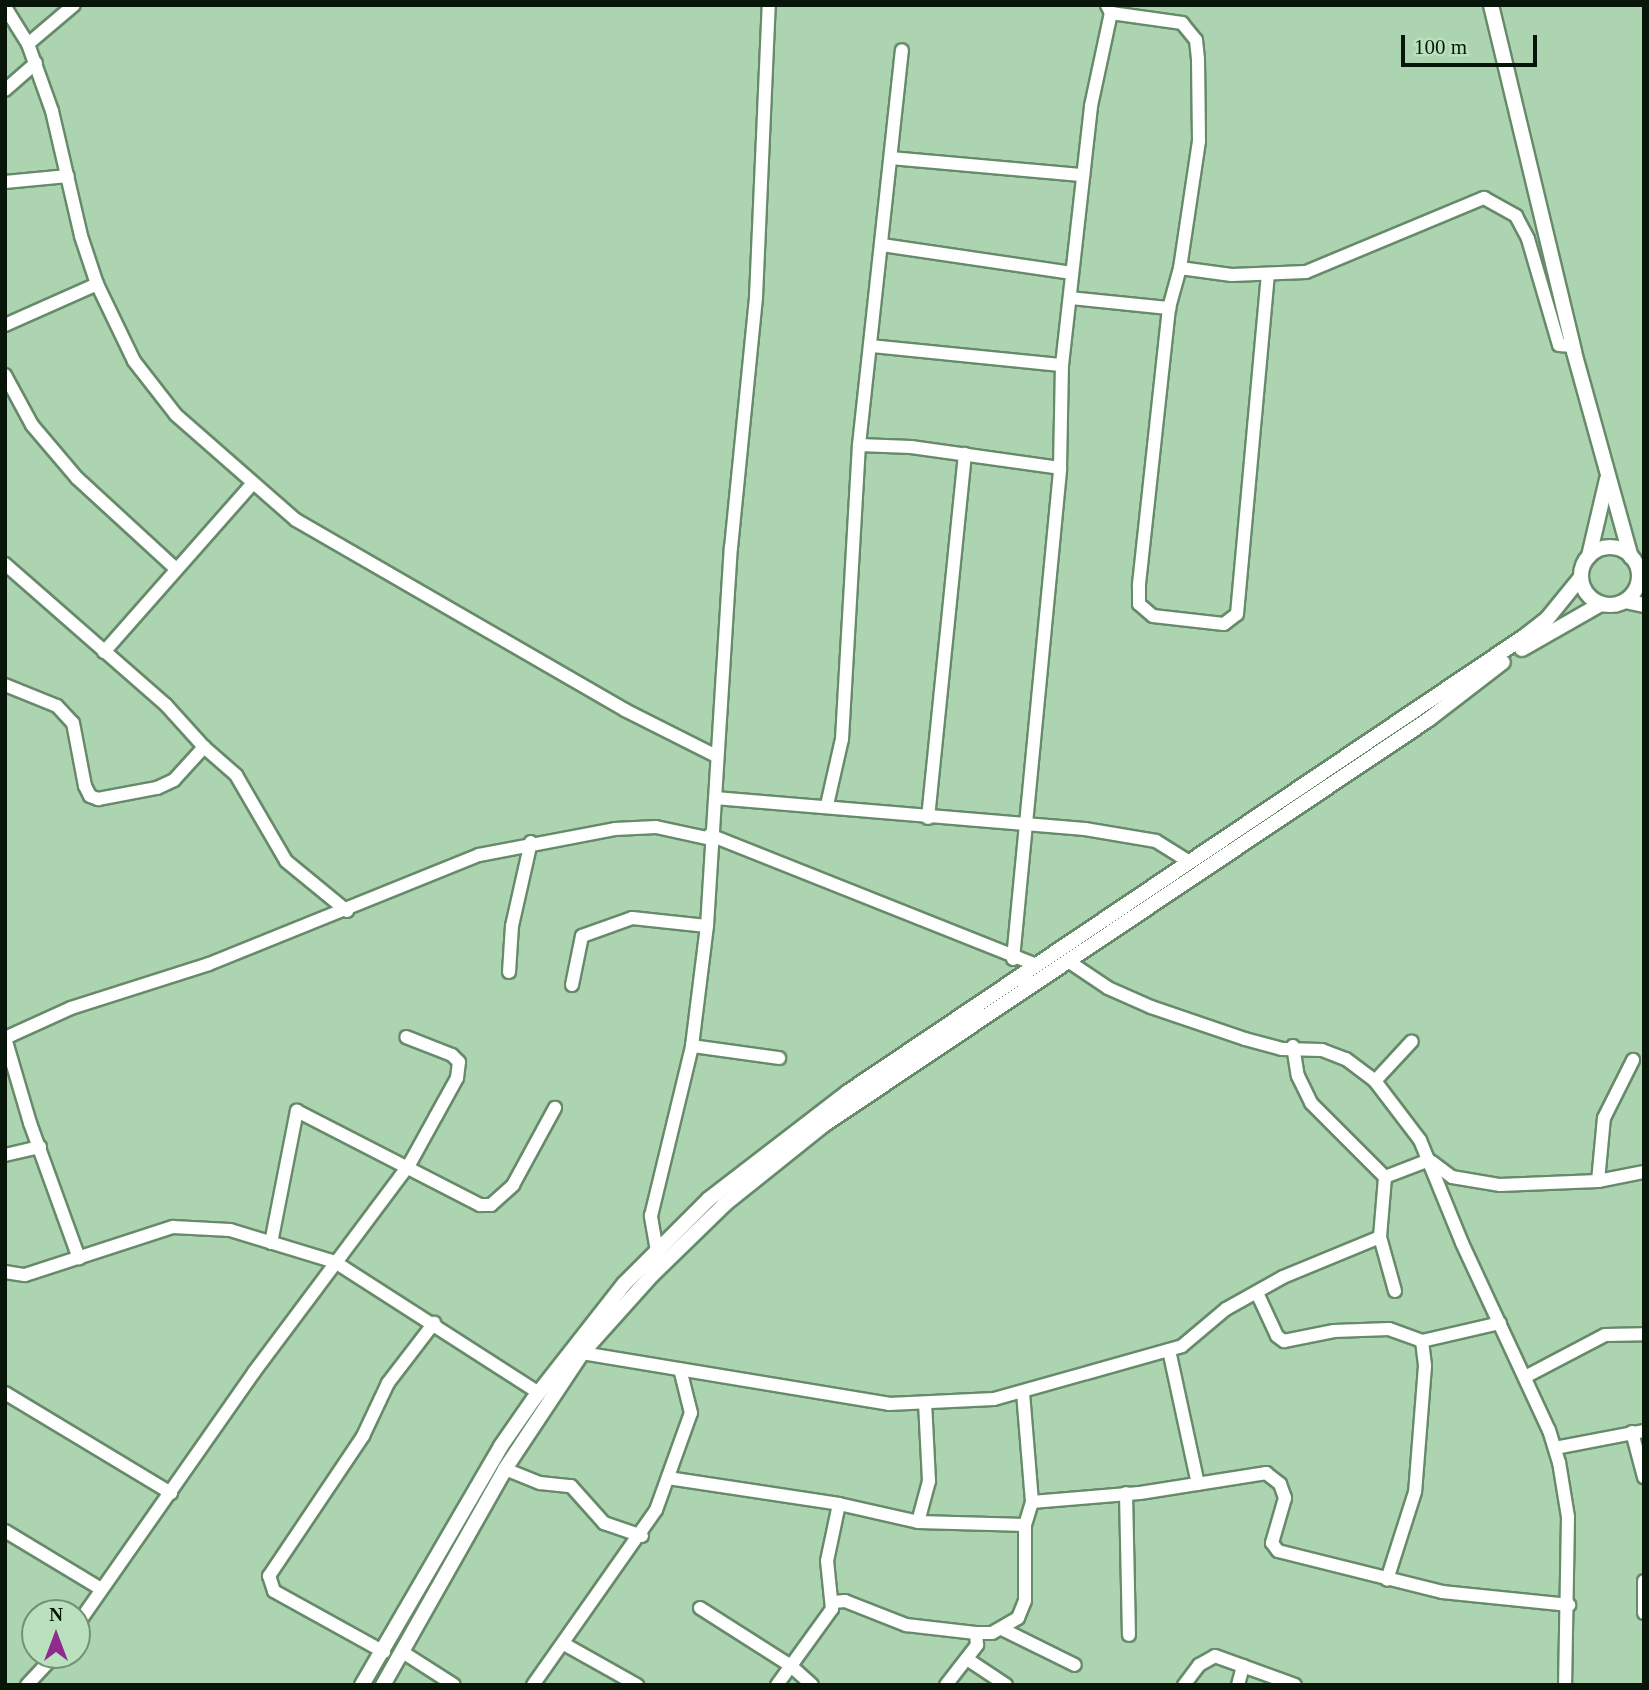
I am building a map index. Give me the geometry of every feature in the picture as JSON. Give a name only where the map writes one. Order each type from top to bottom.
[{"type":"main road","points":[[1491,5],[1572,346],[1607,478],[1637,566],[1637,585],[1625,601]]},
{"type":"main road","points":[[362,1685],[384,1652],[494,1458],[539,1393],[577,1340],[657,1251],[709,1199],[791,1132],[1547,619],[1581,577],[1589,556],[1607,478]]},
{"type":"main road","points":[[1589,556],[1615,548],[1637,566]]},
{"type":"main road","points":[[1581,577],[1583,589],[1601,604]]},
{"type":"main road","points":[[383,1685],[404,1653],[505,1469],[582,1353],[653,1273],[788,1151],[1429,719],[1511,657],[1601,604],[1625,601],[1644,605]]},
{"type":"street","points":[[28,44],[74,5]]},
{"type":"street","points":[[657,1251],[651,1216],[692,1046],[707,926],[716,756],[756,297],[769,5]]},
{"type":"street","points":[[5,7],[28,44],[36,63],[97,284],[134,361],[161,396],[206,444],[296,520],[625,710],[716,756]]},
{"type":"street","points":[[1013,959],[1024,827],[1040,707],[1060,468],[1062,365],[1091,106],[1109,9],[1171,19],[1191,30],[1196,40],[1199,141],[1180,268],[1169,308],[1139,604],[1153,616],[1224,625],[1237,614],[1268,275]]},
{"type":"street","points":[[827,805],[842,738],[859,445],[902,50]]},
{"type":"street","points":[[5,90],[36,63]]},
{"type":"street","points":[[891,158],[1083,175]]},
{"type":"street","points":[[5,182],[68,176]]},
{"type":"street","points":[[1180,268],[1268,275],[1334,264],[1398,230],[1484,198],[1516,216],[1528,239],[1559,345],[1572,346]]},
{"type":"street","points":[[882,245],[1072,274]]},
{"type":"street","points":[[5,325],[97,284]]},
{"type":"street","points":[[1070,298],[1169,308]]},
{"type":"street","points":[[871,346],[1062,365]]},
{"type":"street","points":[[5,375],[32,425],[77,478],[176,569]]},
{"type":"street","points":[[859,445],[965,454],[1060,468]]},
{"type":"street","points":[[928,818],[965,454]]},
{"type":"street","points":[[104,652],[252,484]]},
{"type":"street","points":[[5,565],[166,705],[204,747],[236,775],[286,861],[347,911]]},
{"type":"street","points":[[5,685],[57,706],[73,723],[79,734],[85,786],[90,796],[98,799],[157,788],[174,780],[204,747]]},
{"type":"street","points":[[715,798],[827,805],[1024,827],[1085,829],[1156,841],[1191,862]]},
{"type":"street","points":[[79,1258],[5,1038],[118,990],[209,964],[347,911],[479,855],[531,842],[656,827],[711,837],[1013,959],[1036,965]]},
{"type":"street","points":[[509,972],[512,926],[531,842]]},
{"type":"street","points":[[572,985],[579,943],[590,932],[632,918],[707,926]]},
{"type":"street","points":[[1068,961],[1108,988],[1151,1007],[1282,1049],[1293,1046],[1346,1059],[1376,1081],[1420,1140],[1555,1448],[1568,1517],[1569,1605],[1564,1685]]},
{"type":"street","points":[[91,1605],[335,1262],[409,1165],[460,1068],[453,1055],[406,1037]]},
{"type":"street","points":[[1376,1081],[1412,1041]]},
{"type":"street","points":[[692,1046],[779,1058]]},
{"type":"street","points":[[1293,1046],[1298,1076],[1311,1103],[1385,1177],[1380,1237],[1390,1261],[1395,1291]]},
{"type":"street","points":[[1598,1181],[1604,1118],[1633,1060]]},
{"type":"street","points":[[271,1242],[297,1111],[409,1165],[480,1205],[491,1205],[513,1185],[555,1108]]},
{"type":"street","points":[[5,1155],[40,1147]]},
{"type":"street","points":[[1385,1177],[1429,1160]]},
{"type":"street","points":[[1429,1160],[1451,1177],[1474,1183],[1598,1181],[1644,1172]]},
{"type":"street","points":[[5,1272],[25,1275],[154,1231],[194,1225],[271,1242],[335,1262],[434,1322],[539,1393]]},
{"type":"street","points":[[582,1353],[889,1404],[925,1403],[1023,1392],[1182,1346],[1226,1309],[1258,1295],[1283,1277],[1380,1237]]},
{"type":"street","points":[[1258,1295],[1277,1336],[1284,1341],[1334,1331],[1389,1329],[1422,1341],[1500,1323]]},
{"type":"street","points":[[384,1652],[274,1591],[269,1576],[363,1436],[388,1383],[434,1322]]},
{"type":"street","points":[[1525,1377],[1605,1335],[1644,1334]]},
{"type":"street","points":[[1387,1580],[1415,1492],[1425,1366],[1422,1341]]},
{"type":"street","points":[[1169,1350],[1198,1484]]},
{"type":"street","points":[[533,1685],[642,1536],[668,1478],[691,1413],[680,1369]]},
{"type":"street","points":[[834,1602],[845,1601],[906,1625],[976,1633],[1002,1629],[1018,1618],[1025,1601],[1025,1525],[1032,1502],[1023,1392]]},
{"type":"street","points":[[5,1393],[171,1493]]},
{"type":"street","points":[[918,1522],[929,1481],[925,1403]]},
{"type":"street","points":[[1555,1448],[1638,1432],[1644,1477]]},
{"type":"street","points":[[505,1469],[540,1483],[571,1486],[604,1523],[642,1536]]},
{"type":"street","points":[[1032,1502],[1198,1484],[1230,1476],[1275,1477],[1285,1498],[1272,1543],[1278,1551],[1387,1580],[1466,1597],[1569,1605]]},
{"type":"street","points":[[668,1478],[839,1504],[918,1522],[1025,1525]]},
{"type":"street","points":[[1126,1493],[1129,1635]]},
{"type":"street","points":[[777,1685],[834,1602],[827,1561],[839,1504]]},
{"type":"street","points":[[5,1531],[101,1590]]},
{"type":"street","points":[[1644,1581],[1644,1613]]},
{"type":"street","points":[[700,1608],[792,1666],[812,1685]]},
{"type":"street","points":[[1002,1629],[1074,1665]]},
{"type":"street","points":[[946,1685],[977,1645],[976,1633]]},
{"type":"street","points":[[565,1644],[637,1685]]},
{"type":"street","points":[[404,1653],[454,1685]]},
{"type":"street","points":[[1184,1685],[1199,1665],[1215,1656],[1295,1685]]},
{"type":"street","points":[[967,1660],[1006,1685]]},
{"type":"street","points":[[1238,1685],[1243,1666]]},
{"type":"street","points":[[27,1685],[42,1669]]}]
